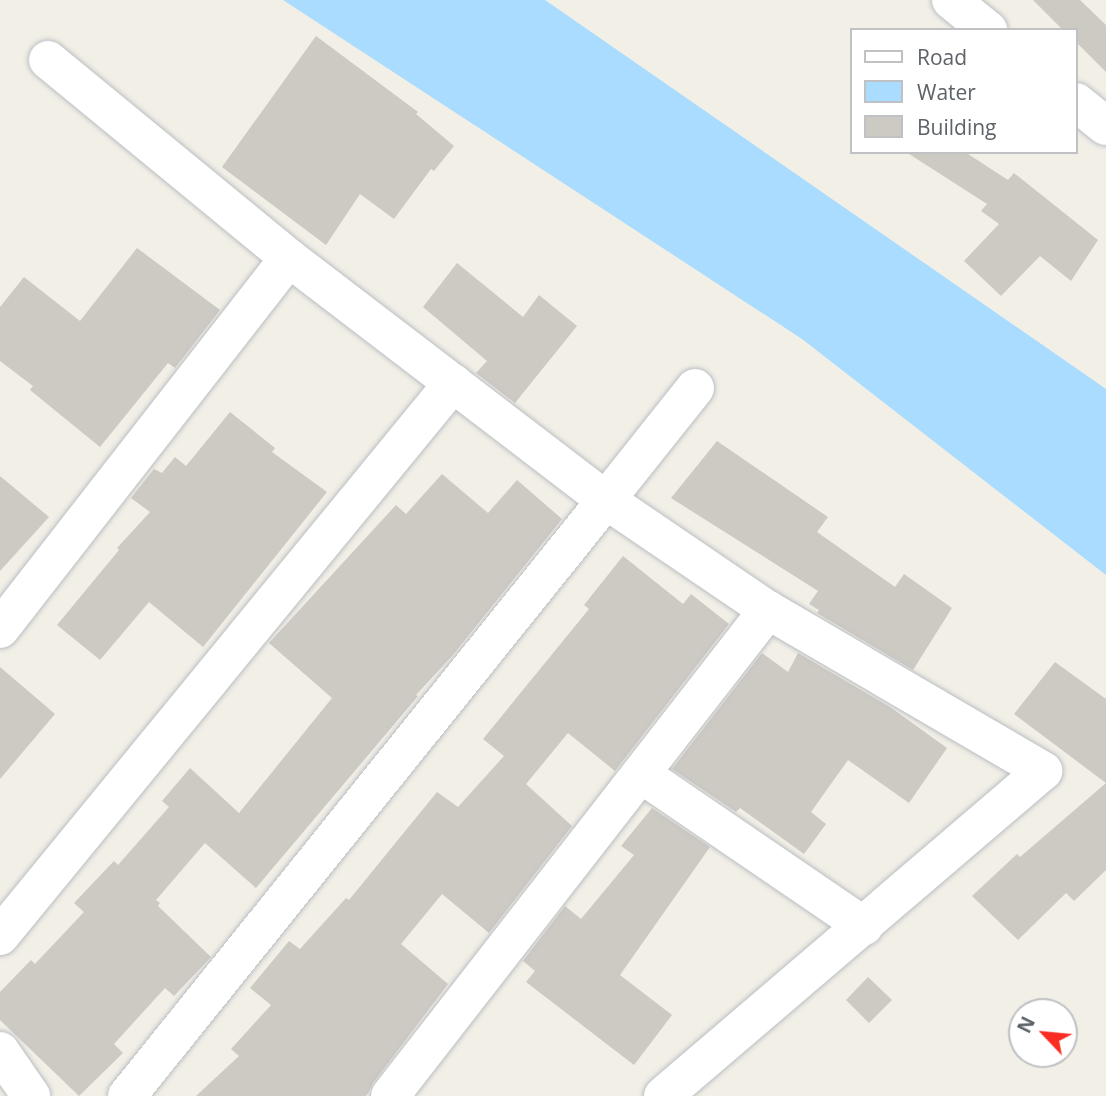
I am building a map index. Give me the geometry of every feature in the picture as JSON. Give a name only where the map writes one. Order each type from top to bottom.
[{"type":"street","points":[[951,0],[986,28]]},
{"type":"street","points":[[48,60],[289,258],[606,500],[768,610],[1043,771],[864,926],[807,970],[663,1096]]},
{"type":"street","points":[[1078,104],[1106,126]]},
{"type":"street","points":[[0,629],[289,258]]},
{"type":"street","points":[[0,936],[453,383]]},
{"type":"street","points":[[127,1096],[695,388]]},
{"type":"street","points":[[390,1096],[768,610]]},
{"type":"street","points":[[641,774],[864,926]]},
{"type":"street","points":[[0,1051],[31,1096]]},
{"type":"water","points":[[283,0],[545,0],[1106,389],[1106,575],[802,339]]},
{"type":"building","points":[[1033,0],[1080,0],[1106,25],[1106,72],[1078,44],[1078,28],[1061,28]]},
{"type":"building","points":[[316,36],[418,112],[416,114],[454,146],[434,171],[431,169],[394,219],[360,194],[326,245],[222,167]]},
{"type":"building","points":[[909,154],[968,154],[1008,180],[1014,173],[1098,240],[1071,281],[1040,256],[1001,296],[964,261],[999,224],[981,211],[987,204]]},
{"type":"building","points":[[137,248],[220,310],[175,368],[168,363],[100,447],[30,390],[33,386],[0,361],[0,307],[24,277],[80,321]]},
{"type":"building","points":[[457,263],[523,317],[539,295],[577,326],[515,403],[476,373],[487,361],[423,307]]},
{"type":"building","points":[[230,412],[275,448],[272,452],[327,492],[203,647],[149,602],[100,660],[57,625],[119,550],[117,548],[150,512],[131,498],[154,469],[162,473],[175,457],[186,466]]},
{"type":"building","points":[[717,441],[828,517],[817,532],[895,587],[904,574],[952,608],[913,670],[817,613],[819,610],[809,604],[818,591],[671,498]]},
{"type":"building","points":[[442,474],[488,513],[517,480],[562,519],[452,656],[416,695],[418,696],[256,888],[205,843],[156,900],[160,903],[158,906],[211,957],[174,996],[165,988],[114,1044],[123,1053],[79,1096],[0,1020],[0,992],[31,960],[35,964],[84,912],[74,903],[114,861],[118,865],[169,807],[162,801],[190,768],[239,813],[332,698],[269,643],[396,505],[406,514]]},
{"type":"building","points":[[0,476],[49,517],[0,571]]},
{"type":"building","points":[[623,556],[683,604],[691,594],[729,624],[615,771],[568,733],[526,784],[572,826],[489,933],[442,894],[401,944],[448,984],[366,1096],[196,1096],[239,1056],[231,1049],[271,1005],[250,988],[289,941],[300,949],[346,898],[349,900],[437,792],[458,807],[504,756],[483,739],[589,609],[584,605]]},
{"type":"building","points":[[762,653],[788,672],[798,653],[890,707],[947,748],[909,803],[848,760],[811,812],[826,824],[804,854],[740,808],[736,812],[672,769]]},
{"type":"building","points":[[1055,662],[1106,699],[1106,783],[1014,714]]},
{"type":"building","points":[[0,667],[55,714],[0,779]]},
{"type":"building","points":[[1106,783],[1106,870],[1074,901],[1066,893],[1018,940],[972,896],[1017,854],[1020,857]]},
{"type":"building","points":[[652,808],[710,847],[620,975],[672,1015],[634,1065],[526,982],[535,971],[523,961],[565,906],[581,919],[634,855],[621,846]]},
{"type":"building","points":[[868,977],[892,1000],[869,1023],[846,1000]]}]
